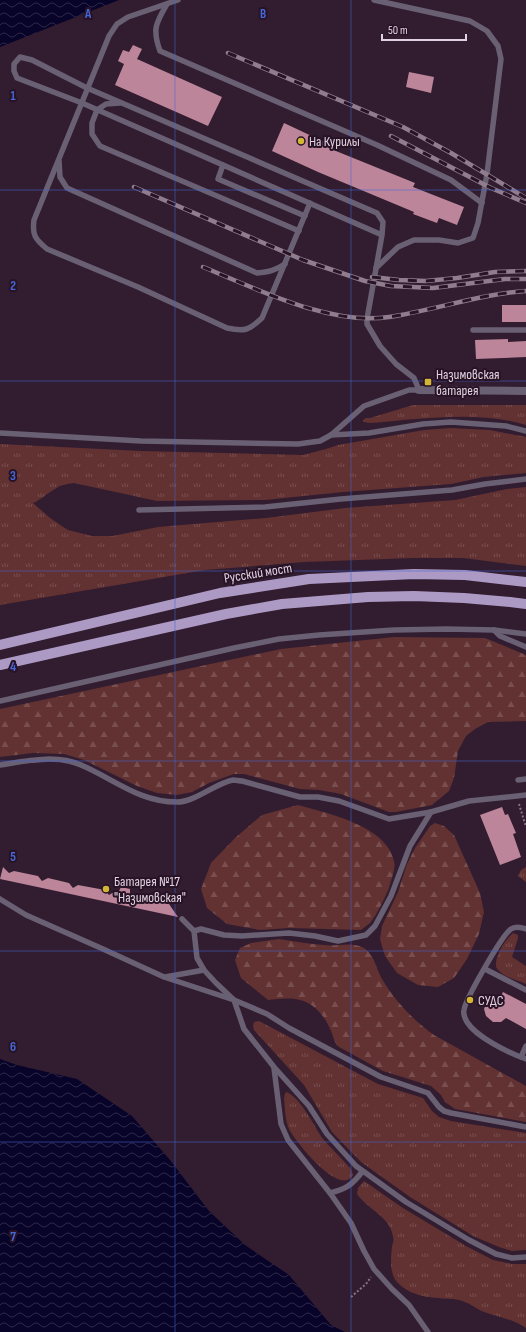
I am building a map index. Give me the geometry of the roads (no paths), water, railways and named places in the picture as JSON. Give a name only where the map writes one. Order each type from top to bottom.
[{"type":"main road","name":"Русский мост","points":[[0,645],[220,593],[309,579],[414,574],[465,575],[526,582]]},
{"type":"main road","points":[[0,665],[226,614],[282,604],[368,597],[414,596],[526,604]]},
{"type":"street","points":[[419,390],[526,392]]},
{"type":"lane","points":[[178,0],[128,17],[117,24],[109,36],[34,220],[33,231],[38,242],[46,249],[138,287],[227,328],[240,331],[253,327],[262,318],[310,203]]},
{"type":"lane","points":[[374,0],[470,22],[488,31],[498,46],[500,59],[487,174],[478,223],[473,238],[458,243],[439,240],[414,240],[398,247],[376,269]]},
{"type":"lane","points":[[167,4],[157,20],[155,37],[160,51],[397,154],[451,180],[482,203]]},
{"type":"lane","points":[[0,433],[141,441],[298,444],[320,441],[331,435],[364,406],[409,390],[419,390],[414,378],[396,364],[380,346],[368,324],[367,318],[376,269],[382,235],[384,222],[377,213],[87,88],[32,60],[20,57],[14,64],[14,71],[17,78],[82,103],[382,235]]},
{"type":"lane","points":[[122,103],[106,104],[97,110],[92,123],[92,134],[100,146],[299,231]]},
{"type":"lane","points":[[59,159],[60,177],[67,188],[258,273],[278,269],[286,263]]},
{"type":"lane","points":[[223,165],[218,179],[305,216]]},
{"type":"lane","points":[[474,330],[526,330]]},
{"type":"lane","points":[[331,435],[370,434],[422,424],[451,422],[506,426],[526,431]]},
{"type":"lane","points":[[139,510],[265,507],[452,490],[484,484],[526,479]]},
{"type":"lane","points":[[0,700],[279,639],[394,630],[494,630],[526,634]]},
{"type":"lane","points":[[494,630],[500,636],[526,647]]},
{"type":"lane","points":[[0,765],[33,760],[62,760],[80,764],[135,793],[156,800],[178,802],[193,798],[233,780],[242,781],[300,796],[318,796],[339,800],[389,819],[431,812],[469,801],[526,795]]},
{"type":"lane","points":[[518,780],[526,779]]},
{"type":"lane","points":[[194,931],[201,929],[224,935],[242,936],[289,933],[338,940],[366,935],[375,926],[382,914],[391,896],[410,846],[431,812]]},
{"type":"lane","points":[[0,899],[26,916],[104,949],[164,977],[234,1000],[266,1014],[289,1028],[381,1077],[428,1092],[439,1107],[444,1111],[451,1114],[526,1127]]},
{"type":"lane","points":[[182,919],[194,931],[198,958],[204,970],[234,1000],[244,1029],[274,1067],[309,1106],[327,1134],[362,1172],[406,1202],[489,1251],[512,1258],[526,1257]]},
{"type":"lane","points":[[526,929],[516,927],[510,930],[497,946],[466,1001],[463,1011],[466,1022],[476,1032],[523,1058],[526,1046]]},
{"type":"lane","points":[[485,969],[526,990]]},
{"type":"lane","points":[[164,977],[204,970]]},
{"type":"lane","points":[[274,1067],[283,1132],[351,1223],[374,1269],[409,1305],[428,1332]]},
{"type":"lane","points":[[330,1193],[343,1190],[354,1182],[362,1172]]},
{"type":"water","points":[[0,0],[119,0],[0,47]]},
{"type":"water","points":[[0,1059],[17,1065],[77,1079],[132,1116],[170,1160],[209,1211],[245,1245],[289,1275],[331,1325],[345,1332],[0,1332]]},
{"type":"railway","points":[[228,53],[403,127],[451,153],[526,198]]},
{"type":"railway","points":[[391,136],[491,188],[526,203]]},
{"type":"railway","points":[[134,187],[303,260],[365,281],[391,286],[433,288],[505,279],[526,279]]},
{"type":"railway","points":[[203,267],[294,304],[343,316],[366,318],[389,317],[492,295],[526,291]]},
{"type":"railway","points":[[372,277],[426,281],[495,272],[526,271]]},
{"type":"place","name":"На Курилы","points":[[301,141]]},
{"type":"place","name":"Назимовская батарея","points":[[428,382]]},
{"type":"place","name":"Батарея №17 \"Назимовская\"","points":[[106,889]]},
{"type":"place","name":"СУДС","points":[[470,1000]]}]
